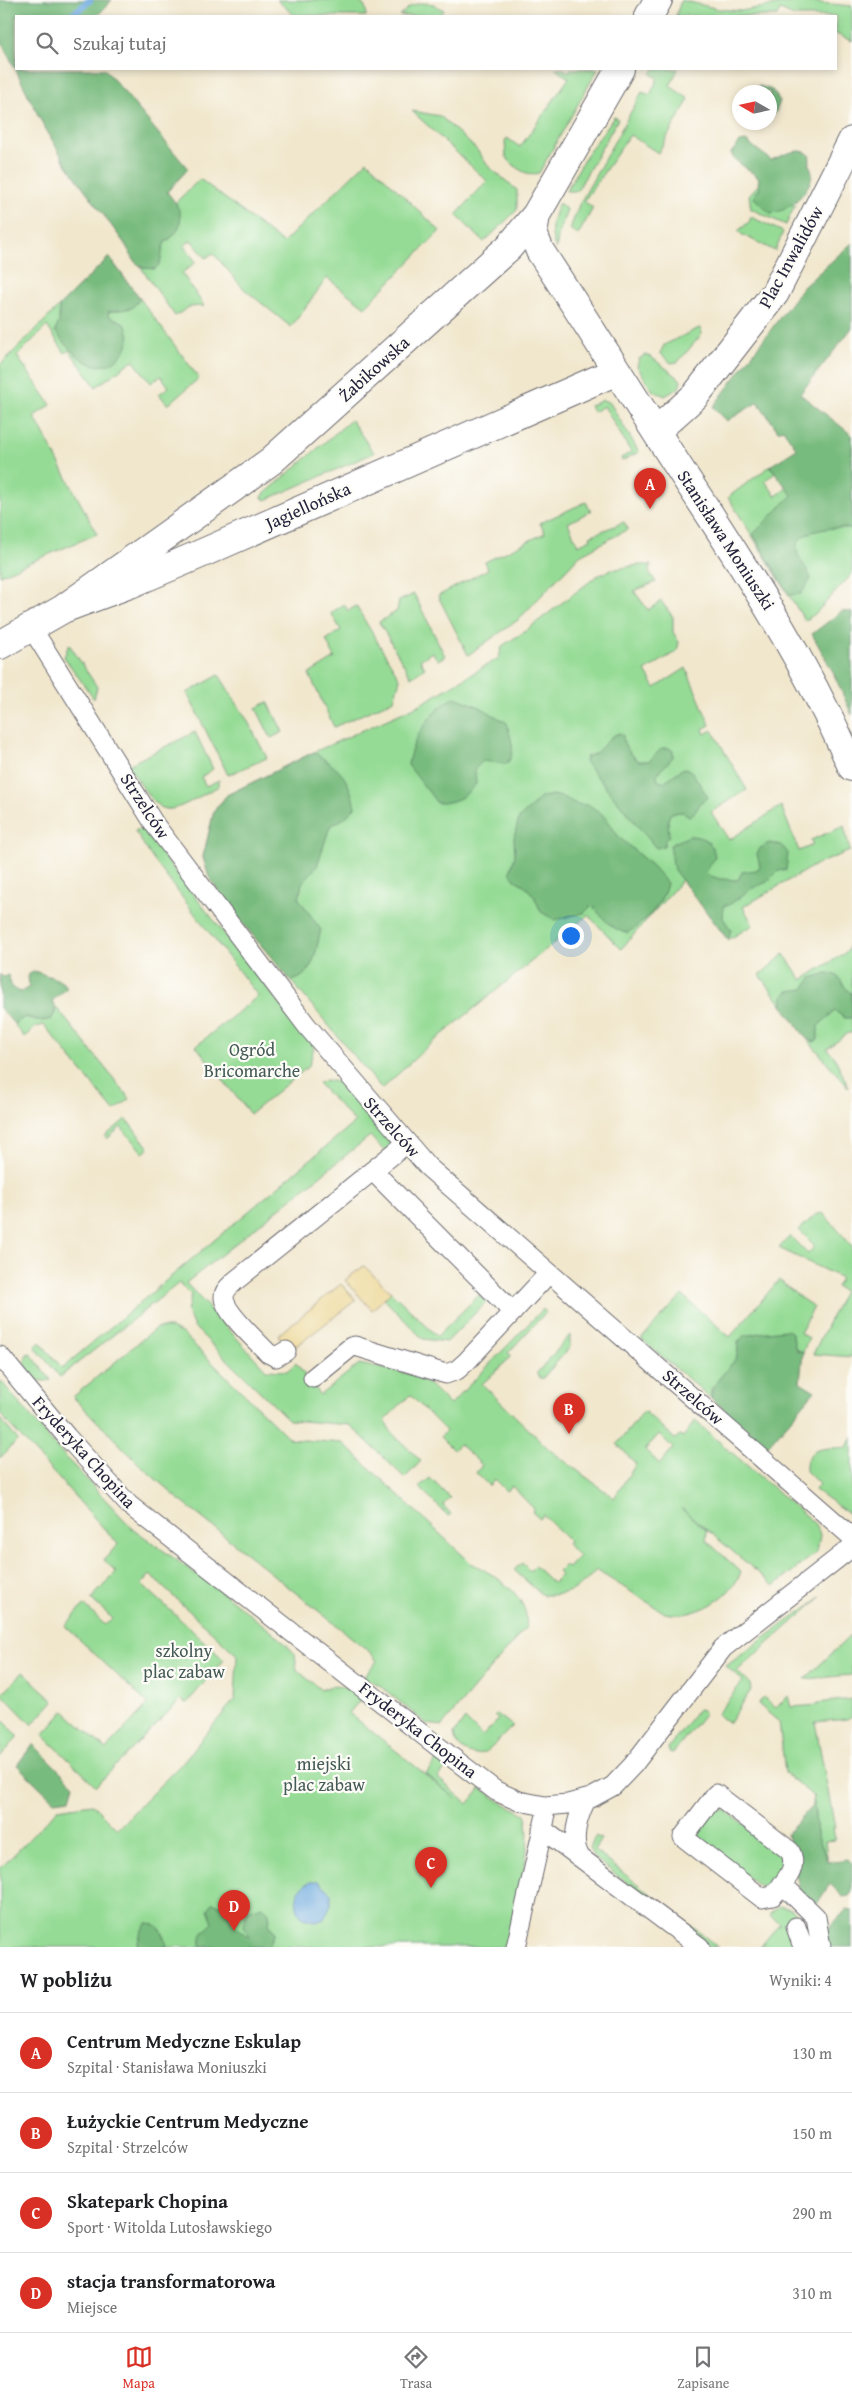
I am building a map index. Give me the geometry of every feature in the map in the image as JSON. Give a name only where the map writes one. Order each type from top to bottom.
[{"type":"street","points":[[650,15],[658,0]]},
{"type":"street","name":"Żabikowska","points":[[63,608],[271,461],[509,246],[536,215],[619,70]]},
{"type":"street","name":"Plac Inwalidów","points":[[656,431],[695,396],[775,293],[852,141]]},
{"type":"street","name":"Stanisława Moniuszki","points":[[536,215],[533,233],[537,245],[735,551],[790,641],[830,716],[852,767]]},
{"type":"street","name":"Jagiellońska","points":[[0,645],[63,608],[130,584],[198,555],[617,370]]},
{"type":"street","name":"Strzelców","points":[[31,627],[155,825],[313,1034],[407,1144],[428,1167],[852,1537]]},
{"type":"street","points":[[286,1350],[276,1357],[268,1353],[228,1309],[224,1297],[226,1291],[235,1281],[407,1144]]},
{"type":"street","points":[[373,1171],[513,1312]]},
{"type":"street","points":[[313,1378],[351,1347],[355,1346],[446,1374],[452,1373],[467,1361],[549,1272]]},
{"type":"street","name":"Fryderyka Chopina","points":[[0,1356],[67,1438],[128,1505],[496,1791],[519,1801],[545,1806],[568,1804],[586,1800],[612,1786],[633,1765],[723,1648],[852,1547]]},
{"type":"street","points":[[716,1794],[790,1851],[794,1859],[793,1868],[782,1884],[773,1896],[762,1898],[683,1837],[702,1802],[716,1794]]},
{"type":"street","points":[[580,1857],[576,1846],[576,1832],[586,1800]]},
{"type":"street","points":[[516,1947],[542,1830],[545,1806]]},
{"type":"street","points":[[542,1830],[700,1947]]},
{"type":"street","points":[[782,1884],[816,1917],[821,1947]]},
{"type":"street","points":[[796,1927],[802,1947]]},
{"type":"green space","points":[[0,0],[112,0],[98,15],[15,15],[15,68],[0,38]]},
{"type":"green space","points":[[277,0],[357,0],[366,8],[366,15],[294,15]]},
{"type":"green space","points":[[681,0],[719,9],[741,11],[799,1],[852,6],[852,41],[837,34],[837,15],[792,15],[780,10],[778,15],[676,15]]},
{"type":"green space","points":[[421,3],[433,4],[444,10],[441,15],[401,15],[410,6]]},
{"type":"green space","points":[[16,70],[106,70],[188,169],[167,192],[178,207],[181,218],[178,230],[164,244],[158,267],[155,269],[144,268],[135,262],[125,244],[66,164],[40,119]]},
{"type":"green space","points":[[557,70],[569,72],[570,70],[597,70],[539,173],[529,174],[517,168],[506,157],[505,141],[507,138],[520,147],[569,78]]},
{"type":"green space","points":[[653,70],[678,70],[670,86],[689,99],[658,153],[630,135],[584,201],[593,208],[578,235],[570,229],[579,205],[642,92],[650,95],[658,78],[651,74]]},
{"type":"green space","points":[[777,97],[780,101],[777,109]]},
{"type":"green space","points":[[412,111],[440,116],[477,150],[488,166],[517,190],[517,210],[484,242],[456,215],[487,181]]},
{"type":"green space","points":[[614,117],[618,119],[577,191],[566,191],[586,156]]},
{"type":"green space","points":[[746,141],[771,160],[796,151],[809,154],[812,172],[808,187],[797,200],[784,210],[770,213],[754,198],[755,193],[760,189],[759,178],[734,159],[731,153],[740,142]]},
{"type":"green space","points":[[367,161],[440,231],[365,307],[327,278],[291,327],[244,289],[213,253],[206,258],[191,240],[184,246],[196,262],[182,273],[204,306],[189,307],[175,316],[140,266],[144,268],[159,264],[164,244],[174,235],[179,224],[176,202],[200,179],[283,243]]},
{"type":"green space","points":[[758,185],[795,205],[786,225],[751,209],[749,195]]},
{"type":"green space","points":[[559,203],[567,210],[559,232],[556,249],[552,237],[552,226]]},
{"type":"green space","points":[[751,217],[783,232],[775,251],[738,231],[749,222]]},
{"type":"green space","points":[[852,243],[852,328],[800,394],[852,435],[852,529],[827,529],[817,531],[802,538],[797,544],[797,551],[811,579],[801,594],[789,595],[753,534],[792,495],[770,466],[797,449],[783,429],[778,431],[758,402],[727,421],[713,407],[802,288]]},
{"type":"green space","points":[[109,257],[199,378],[168,405],[159,394],[169,387],[161,376],[151,383],[133,360],[96,387],[69,350],[65,353],[47,326],[17,356],[51,405],[34,416],[97,534],[0,575],[0,365]]},
{"type":"green space","points":[[109,257],[140,299],[132,308],[108,312],[109,316],[121,321],[127,329],[129,337],[124,352],[118,359],[103,366],[83,360],[55,331],[59,322],[59,306]]},
{"type":"green space","points":[[699,328],[702,334],[678,362],[671,363],[660,353],[664,345]]},
{"type":"green space","points":[[645,355],[651,357],[679,378],[681,381],[679,388],[665,396],[653,391],[637,366],[639,359]]},
{"type":"green space","points":[[603,400],[610,403],[639,452],[622,461],[621,458],[631,452],[604,406],[593,412],[590,406]]},
{"type":"green space","points":[[351,420],[374,453],[266,500],[262,498],[263,495]]},
{"type":"green space","points":[[852,435],[852,574],[815,614],[805,621],[728,497],[770,466],[775,472],[765,481],[776,496],[787,488],[792,494]]},
{"type":"green space","points":[[586,502],[591,511],[568,523],[578,545],[591,539],[590,536],[624,522],[628,529],[580,555],[518,620],[468,655],[438,596],[488,569],[485,562],[545,533],[540,523]]},
{"type":"green space","points":[[638,565],[651,565],[649,572],[656,582],[634,591],[648,610],[661,601],[673,617],[673,632],[679,642],[677,651],[645,671],[655,688],[686,668],[710,725],[703,729],[705,734],[712,730],[747,790],[711,812],[729,840],[781,806],[799,851],[813,845],[811,840],[844,826],[850,851],[815,865],[743,907],[753,925],[728,940],[682,880],[621,949],[588,915],[426,1048],[382,1089],[230,908],[209,877],[203,857],[214,811],[227,795],[314,752],[419,705],[499,658],[502,646],[524,632],[597,576],[611,570]]},
{"type":"green space","points":[[414,594],[445,656],[438,660],[432,652],[420,660],[425,668],[411,677],[379,622],[397,611],[399,601]]},
{"type":"green space","points":[[344,604],[348,611],[356,606],[400,679],[394,700],[334,727],[309,674],[335,658],[326,640],[341,630],[331,613]]},
{"type":"green space","points":[[842,611],[852,612],[852,715],[832,670],[812,634]]},
{"type":"green space","points":[[69,644],[97,687],[94,699],[64,657]]},
{"type":"green space","points":[[219,675],[246,718],[267,758],[228,775],[187,693]]},
{"type":"green space","points":[[455,697],[480,707],[507,723],[512,745],[512,755],[506,764],[483,761],[475,769],[476,784],[467,793],[454,801],[437,803],[408,765],[413,745],[424,726],[438,709]]},
{"type":"green space","points":[[268,702],[283,732],[271,738],[256,708]]},
{"type":"green space","points":[[195,732],[213,769],[201,777],[206,786],[219,780],[219,786],[186,804],[166,809],[158,805],[150,797],[128,765]]},
{"type":"green space","points":[[619,733],[623,735],[628,750],[639,761],[649,761],[662,748],[669,748],[673,751],[673,757],[657,774],[658,781],[664,782],[686,768],[692,772],[708,797],[689,816],[683,812],[671,813],[668,819],[669,836],[665,840],[664,846],[656,848],[585,762],[586,757],[592,755],[610,738]]},
{"type":"green space","points":[[314,752],[342,774],[349,787],[355,807],[345,818],[330,826],[317,866],[302,883],[299,899],[321,930],[313,961],[309,968],[305,974],[291,981],[230,908],[209,877],[203,857],[214,811],[227,795]]},
{"type":"green space","points":[[553,795],[565,798],[576,804],[589,805],[602,814],[619,837],[652,866],[667,883],[662,898],[652,912],[627,933],[611,926],[592,905],[584,913],[555,920],[541,912],[534,896],[524,885],[515,880],[510,872],[515,856],[514,838],[519,818],[542,797]]},
{"type":"green space","name":"Ogród Bricomarche","points":[[141,828],[314,1047],[309,1066],[250,1114],[196,1046],[258,996],[152,858],[135,831]]},
{"type":"green space","points":[[689,836],[699,837],[710,844],[715,857],[705,874],[720,879],[738,880],[742,872],[757,870],[760,866],[757,854],[759,849],[769,843],[781,845],[788,853],[786,870],[778,871],[767,882],[751,889],[729,905],[724,905],[723,918],[731,930],[728,940],[674,870],[670,845]]},
{"type":"green space","points":[[852,927],[852,1033],[848,1033],[827,1049],[834,1056],[849,1088],[807,1039],[760,975],[784,954],[802,980],[848,951]]},
{"type":"green space","points":[[34,971],[57,979],[66,985],[66,989],[52,1001],[56,1007],[52,1019],[42,1021],[25,1017],[14,1024],[0,1008],[0,974],[3,977],[8,975],[12,988],[21,992],[29,987],[28,975]]},
{"type":"green space","points":[[827,973],[836,975],[852,994],[852,1018],[845,1018],[835,1011],[818,1026],[818,1040],[814,1042],[807,1039],[782,1005],[783,996],[788,991],[804,989],[811,978]]},
{"type":"green space","points":[[56,1007],[130,1099],[114,1111],[44,1025],[36,1027],[24,1037],[14,1024],[24,1017],[37,1020],[55,1014]]},
{"type":"green space","points":[[326,1080],[343,1083],[393,1144],[385,1152],[370,1136],[186,1283],[266,1370],[287,1371],[296,1363],[320,1395],[359,1364],[414,1375],[431,1386],[450,1405],[543,1309],[546,1312],[508,1353],[512,1356],[482,1384],[550,1450],[614,1498],[636,1464],[617,1444],[644,1411],[675,1439],[680,1435],[683,1437],[695,1421],[815,1524],[820,1535],[817,1552],[774,1586],[681,1508],[707,1531],[706,1540],[741,1572],[729,1591],[720,1599],[699,1610],[676,1614],[665,1613],[596,1570],[579,1587],[566,1593],[542,1595],[514,1570],[522,1563],[530,1571],[535,1566],[553,1583],[561,1575],[558,1572],[565,1565],[568,1568],[579,1556],[567,1544],[569,1541],[543,1515],[540,1519],[532,1512],[534,1509],[512,1486],[506,1491],[495,1480],[489,1486],[476,1473],[482,1465],[459,1444],[453,1450],[440,1437],[446,1431],[410,1395],[385,1420],[391,1432],[421,1461],[405,1478],[350,1425],[289,1420],[194,1327],[187,1311],[191,1295],[179,1283],[60,1377],[35,1347],[40,1342],[62,1368],[355,1122],[318,1083]],"holes":[[[659,1434],[673,1448],[660,1464],[645,1450]]]},
{"type":"green space","points":[[126,1119],[149,1148],[143,1153],[121,1127],[107,1139],[105,1136]]},
{"type":"green space","points":[[823,1213],[852,1246],[852,1357],[813,1354],[844,1291],[836,1287],[841,1278],[779,1248],[790,1236],[808,1254],[815,1246],[799,1230],[815,1215]]},
{"type":"green space","points":[[779,1280],[814,1307],[800,1333],[809,1338],[803,1352],[794,1346],[793,1336],[778,1333],[759,1334],[738,1342],[738,1356],[711,1389],[711,1397],[718,1404],[641,1339],[682,1295],[730,1337]]},
{"type":"green space","points":[[391,1292],[437,1336],[479,1295],[487,1301],[447,1342],[423,1339],[384,1299]]},
{"type":"green space","points":[[156,1328],[171,1328],[183,1334],[290,1439],[343,1443],[471,1563],[500,1580],[517,1596],[526,1616],[526,1627],[442,1726],[427,1724],[379,1685],[363,1677],[377,1661],[371,1653],[181,1501],[142,1467],[73,1397]]},
{"type":"green space","points":[[788,1330],[792,1333],[796,1350],[803,1352],[800,1382],[815,1391],[767,1447],[711,1397],[717,1381],[736,1358],[739,1341],[743,1337],[757,1333]]},
{"type":"green space","points":[[570,1335],[570,1347],[542,1379],[536,1374]]},
{"type":"green space","points":[[30,1353],[51,1380],[38,1380],[30,1375],[27,1371],[26,1360],[27,1354]]},
{"type":"green space","points":[[0,1380],[56,1447],[132,1528],[228,1597],[281,1639],[295,1654],[297,1670],[321,1690],[337,1686],[358,1694],[362,1698],[349,1713],[456,1799],[426,1774],[440,1755],[449,1764],[438,1778],[468,1804],[481,1788],[499,1801],[525,1814],[528,1827],[528,1843],[522,1879],[506,1947],[0,1947],[0,1869],[58,1809],[92,1804],[117,1829],[182,1763],[235,1699],[237,1655],[150,1575],[142,1584],[224,1660],[186,1704],[181,1699],[96,1786],[43,1735],[64,1711],[106,1749],[148,1704],[65,1626],[84,1605],[105,1625],[112,1618],[91,1599],[116,1572],[104,1560],[118,1544],[0,1414]]},
{"type":"green space","points":[[0,1419],[18,1440],[0,1458]]},
{"type":"green space","points":[[852,1437],[852,1516],[815,1490],[819,1484],[806,1471],[807,1461],[814,1452],[847,1447]]},
{"type":"green space","points":[[430,1478],[450,1498],[443,1505],[451,1514],[448,1516],[419,1487]]},
{"type":"green space","points":[[821,1597],[737,1671],[750,1684],[751,1690],[729,1723],[717,1714],[743,1681],[726,1666]]},
{"type":"green space","points":[[852,1634],[852,1675],[805,1679]]},
{"type":"green space","points":[[23,1672],[54,1701],[32,1725],[2,1694]]},
{"type":"green space","points":[[788,1696],[791,1707],[818,1705],[818,1703],[852,1699],[852,1716],[847,1719],[815,1722],[835,1828],[833,1828],[835,1840],[825,1841],[828,1862],[817,1834],[813,1796],[785,1773],[779,1722],[758,1704],[764,1697],[776,1708]]},
{"type":"green space","points":[[698,1709],[703,1710],[704,1714],[673,1753],[669,1752],[668,1748]]},
{"type":"green space","points":[[497,1714],[513,1726],[490,1749],[478,1754],[472,1754],[458,1745],[454,1734],[465,1719],[482,1736],[498,1720],[494,1716]]},
{"type":"green space","points":[[4,1721],[18,1736],[0,1758],[0,1725]]},
{"type":"green space","points":[[33,1744],[74,1785],[70,1799],[54,1801],[17,1765]]},
{"type":"green space","points":[[813,1796],[817,1834],[828,1862],[848,1859],[852,1863],[852,1892],[849,1896],[843,1897],[830,1884],[818,1902],[814,1904],[800,1892],[787,1834],[812,1806]]},
{"type":"green space","points":[[719,1809],[725,1810],[779,1851],[783,1864],[769,1884],[759,1886],[699,1839],[700,1830],[705,1821]]},
{"type":"green space","points":[[596,1836],[601,1839],[594,1850],[718,1947],[711,1947],[593,1857],[589,1847]]},
{"type":"green space","points":[[213,1902],[225,1908],[232,1924],[250,1938],[244,1926],[247,1911],[262,1906],[266,1909],[270,1918],[269,1924],[275,1933],[268,1947],[201,1947],[202,1935],[213,1923],[208,1910]]},
{"type":"green space","points":[[779,1906],[792,1909],[803,1922],[795,1947],[760,1947],[780,1923],[769,1915]]},
{"type":"green space","points":[[847,1909],[852,1910],[852,1947],[828,1947],[826,1931]]},
{"type":"green space","points":[[147,1923],[156,1925],[162,1931],[167,1947],[137,1947],[141,1931]]},
{"type":"sand","points":[[364,1266],[391,1292],[372,1310],[345,1280]]},
{"type":"sand","points":[[341,1284],[356,1300],[290,1351],[278,1335]]},
{"type":"water","points":[[311,1881],[319,1881],[331,1894],[331,1904],[324,1919],[317,1922],[303,1918],[296,1902],[301,1888]]},
{"type":"waterway","points":[[72,15],[90,0]]},
{"type":"place","name":"Centrum Medyczne Eskulap","points":[[650,509]]},
{"type":"place","name":"Łużyckie Centrum Medyczne","points":[[569,1434]]},
{"type":"place","name":"Skatepark Chopina","points":[[431,1888]]},
{"type":"place","name":"stacja transformatorowa","points":[[234,1931]]},
{"type":"park label","name":"szkolny plac zabaw","points":[[184,1661]]},
{"type":"park label","name":"miejski plac zabaw","points":[[324,1774]]}]
